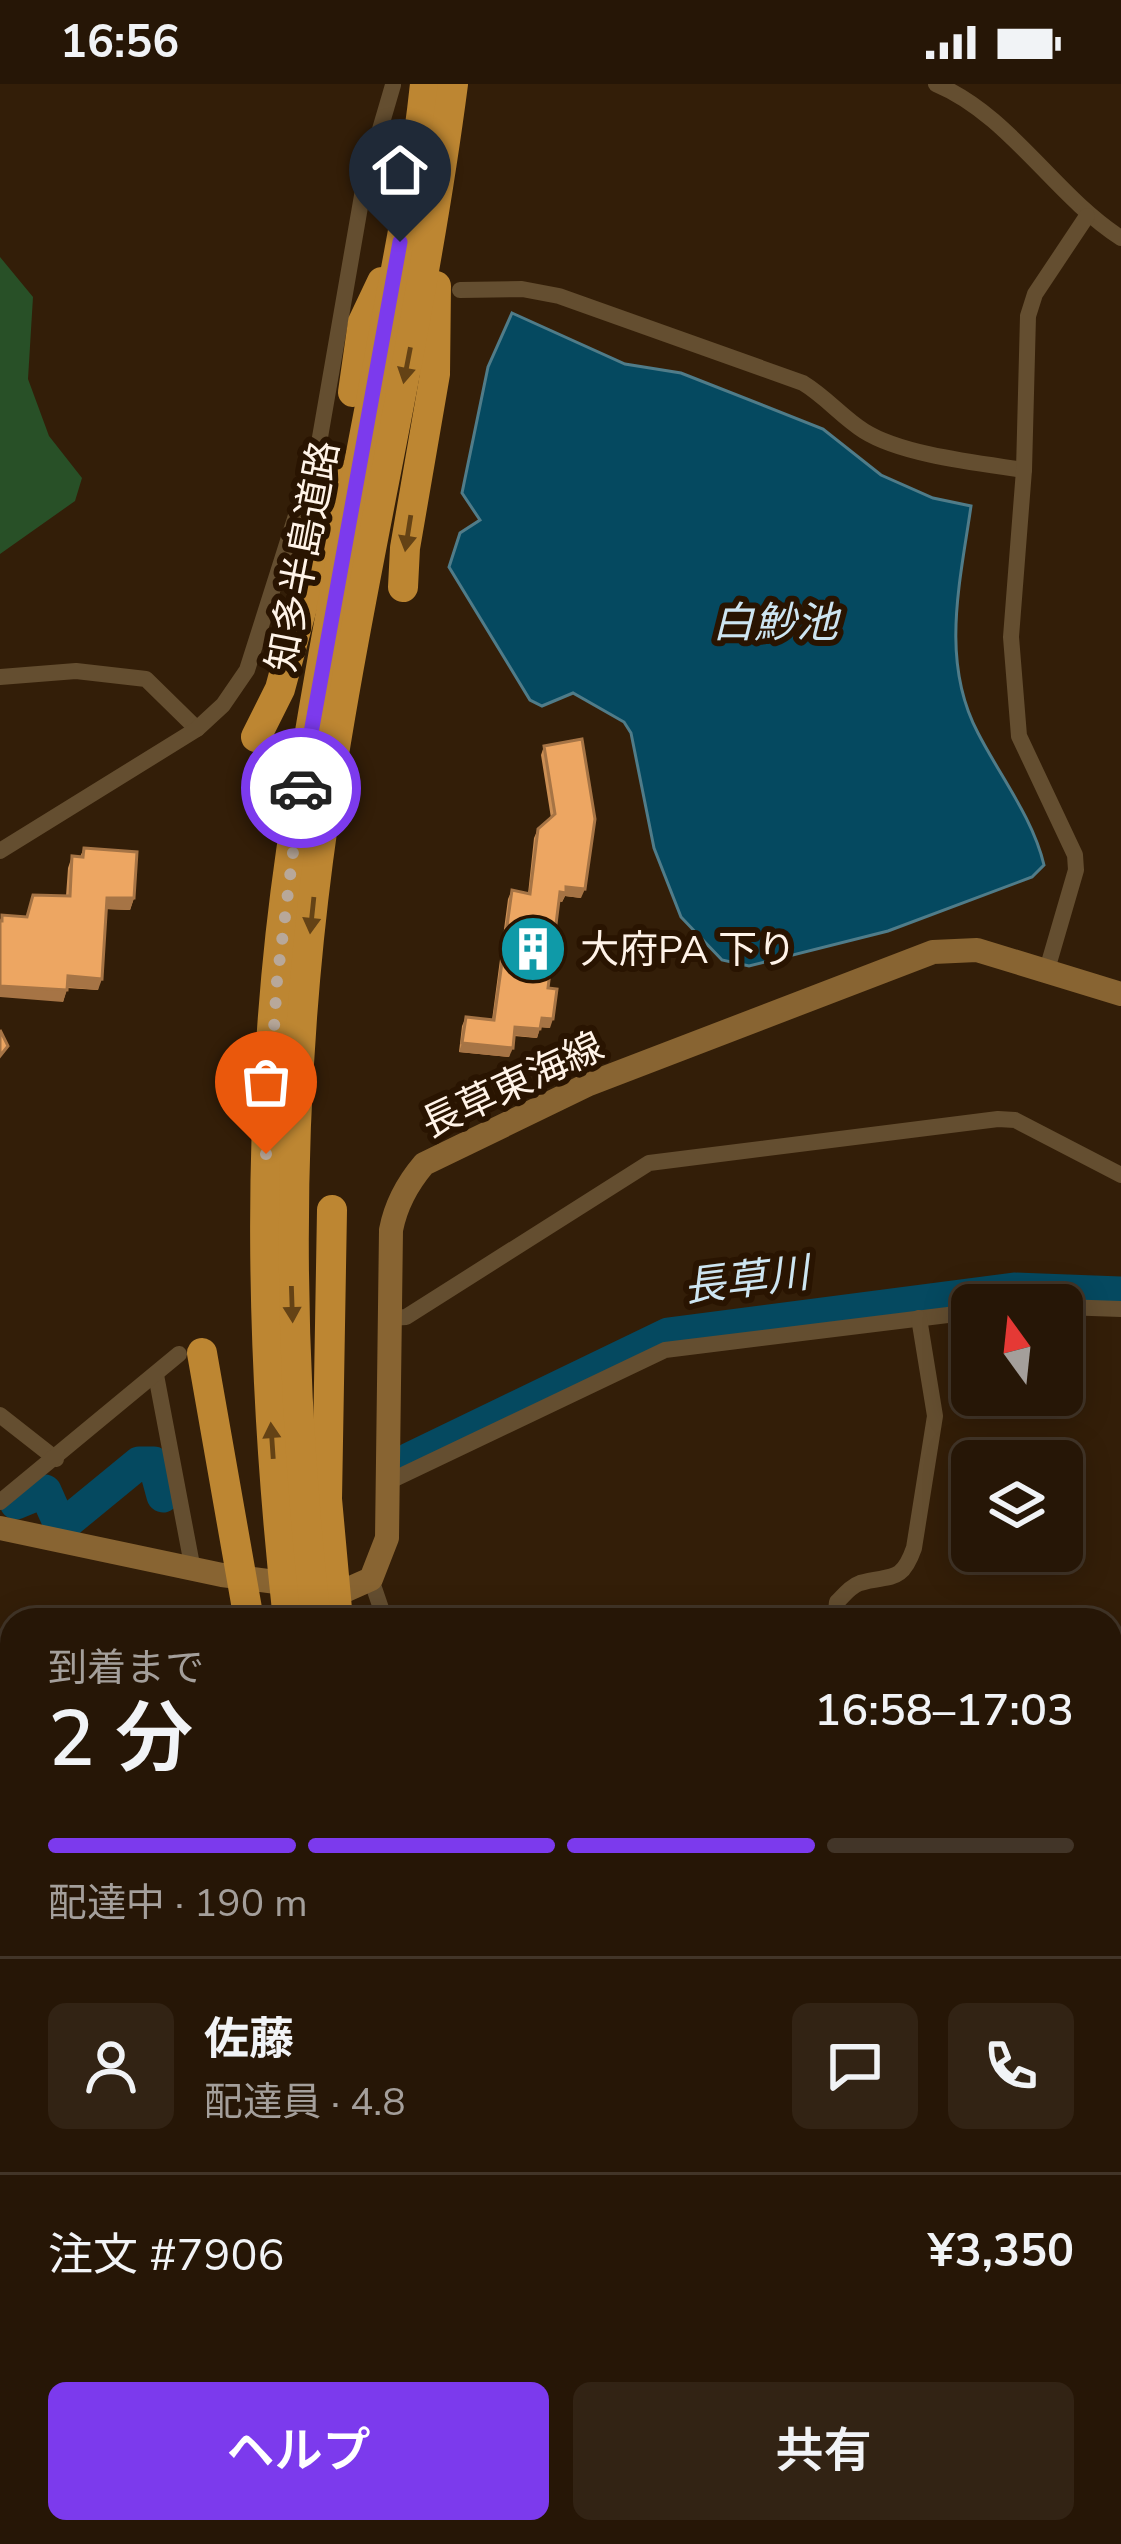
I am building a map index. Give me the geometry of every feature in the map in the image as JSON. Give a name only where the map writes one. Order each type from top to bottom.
[{"type":"highway","name":"知多半島道路","points":[[314,1608],[264,1294],[268,1086],[307,745],[425,84]]},
{"type":"highway","name":"知多半島道路","points":[[292,1608],[308,1564],[292,1292],[305,982],[335,750],[430,243],[453,84]]},
{"type":"highway","points":[[403,587],[405,548],[435,374],[436,221],[447,125]]},
{"type":"highway","points":[[256,737],[280,689],[343,457],[363,322],[400,242]]},
{"type":"highway","points":[[332,1210],[327,1499],[308,1564],[332,1608]]},
{"type":"highway","points":[[191,1353],[246,1608]]},
{"type":"main road","name":"長草東海線","points":[[371,1579],[387,1538],[394,1212],[424,1164],[590,1084],[933,952],[977,950],[1121,994]]},
{"type":"main road","points":[[0,1528],[193,1570],[344,1591],[371,1579]]},
{"type":"street","points":[[935,84],[988,116],[1087,216],[1121,238]]},
{"type":"street","points":[[0,851],[196,729],[223,705],[247,670],[319,442],[364,184],[393,85]]},
{"type":"street","points":[[1046,973],[1076,878],[1075,855],[1019,736],[1011,637],[1024,470],[1028,316],[1035,294],[1087,216]]},
{"type":"street","points":[[346,274],[367,278]]},
{"type":"street","points":[[460,290],[522,289],[559,296],[803,383],[830,399],[868,434],[940,457],[1024,470]]},
{"type":"street","points":[[0,676],[76,671],[146,679],[196,729]]},
{"type":"street","points":[[390,1318],[406,1317],[649,1163],[998,1119],[1015,1120],[1121,1175]]},
{"type":"street","points":[[1083,1308],[1121,1309]]},
{"type":"street","points":[[388,1483],[665,1350],[951,1314]]},
{"type":"street","points":[[836,1608],[836,1602],[856,1584],[892,1580],[908,1564],[914,1548],[934,1416],[920,1318]]},
{"type":"street","points":[[0,1502],[156,1375],[191,1353]]},
{"type":"street","points":[[156,1375],[193,1570]]},
{"type":"street","points":[[0,1415],[56,1459]]},
{"type":"street","points":[[371,1579],[382,1608]]},
{"type":"green space","points":[[0,257],[33,297],[28,379],[49,436],[82,478],[75,501],[0,554]]},
{"type":"water","name":"白魦池","points":[[512,313],[625,364],[681,373],[823,429],[881,475],[933,498],[971,506],[956,621],[959,678],[978,733],[1039,848],[1044,865],[1032,877],[888,931],[749,966],[722,960],[681,917],[654,848],[631,733],[624,722],[573,693],[542,706],[530,700],[449,567],[460,533],[480,520],[462,493],[488,367]]},
{"type":"building","points":[[582,739],[595,819],[585,889],[566,887],[566,893],[560,892],[548,988],[557,989],[553,1019],[542,1018],[540,1029],[515,1027],[513,1048],[462,1043],[466,1017],[494,1020],[512,890],[530,894],[538,829],[555,814],[544,746]]},
{"type":"building","points":[[84,848],[137,852],[134,898],[107,898],[102,979],[68,976],[67,990],[0,986],[2,915],[27,917],[33,895],[70,896],[72,856],[83,857]]},
{"type":"building","points":[[0,1030],[8,1046],[0,1056]]},
{"type":"waterway","name":"長草川","points":[[409,1459],[668,1334],[1014,1289],[1121,1293]]},
{"type":"waterway","name":"長草川","points":[[16,1503],[45,1491],[61,1527],[139,1463],[154,1463],[163,1496]]},
{"type":"way so far","points":[[266,1154],[277,981],[301,788]]},
{"type":"place","name":"大府PA 下り","points":[[533,949]]},
{"type":"route","points":[[301,788],[400,242]]}]
